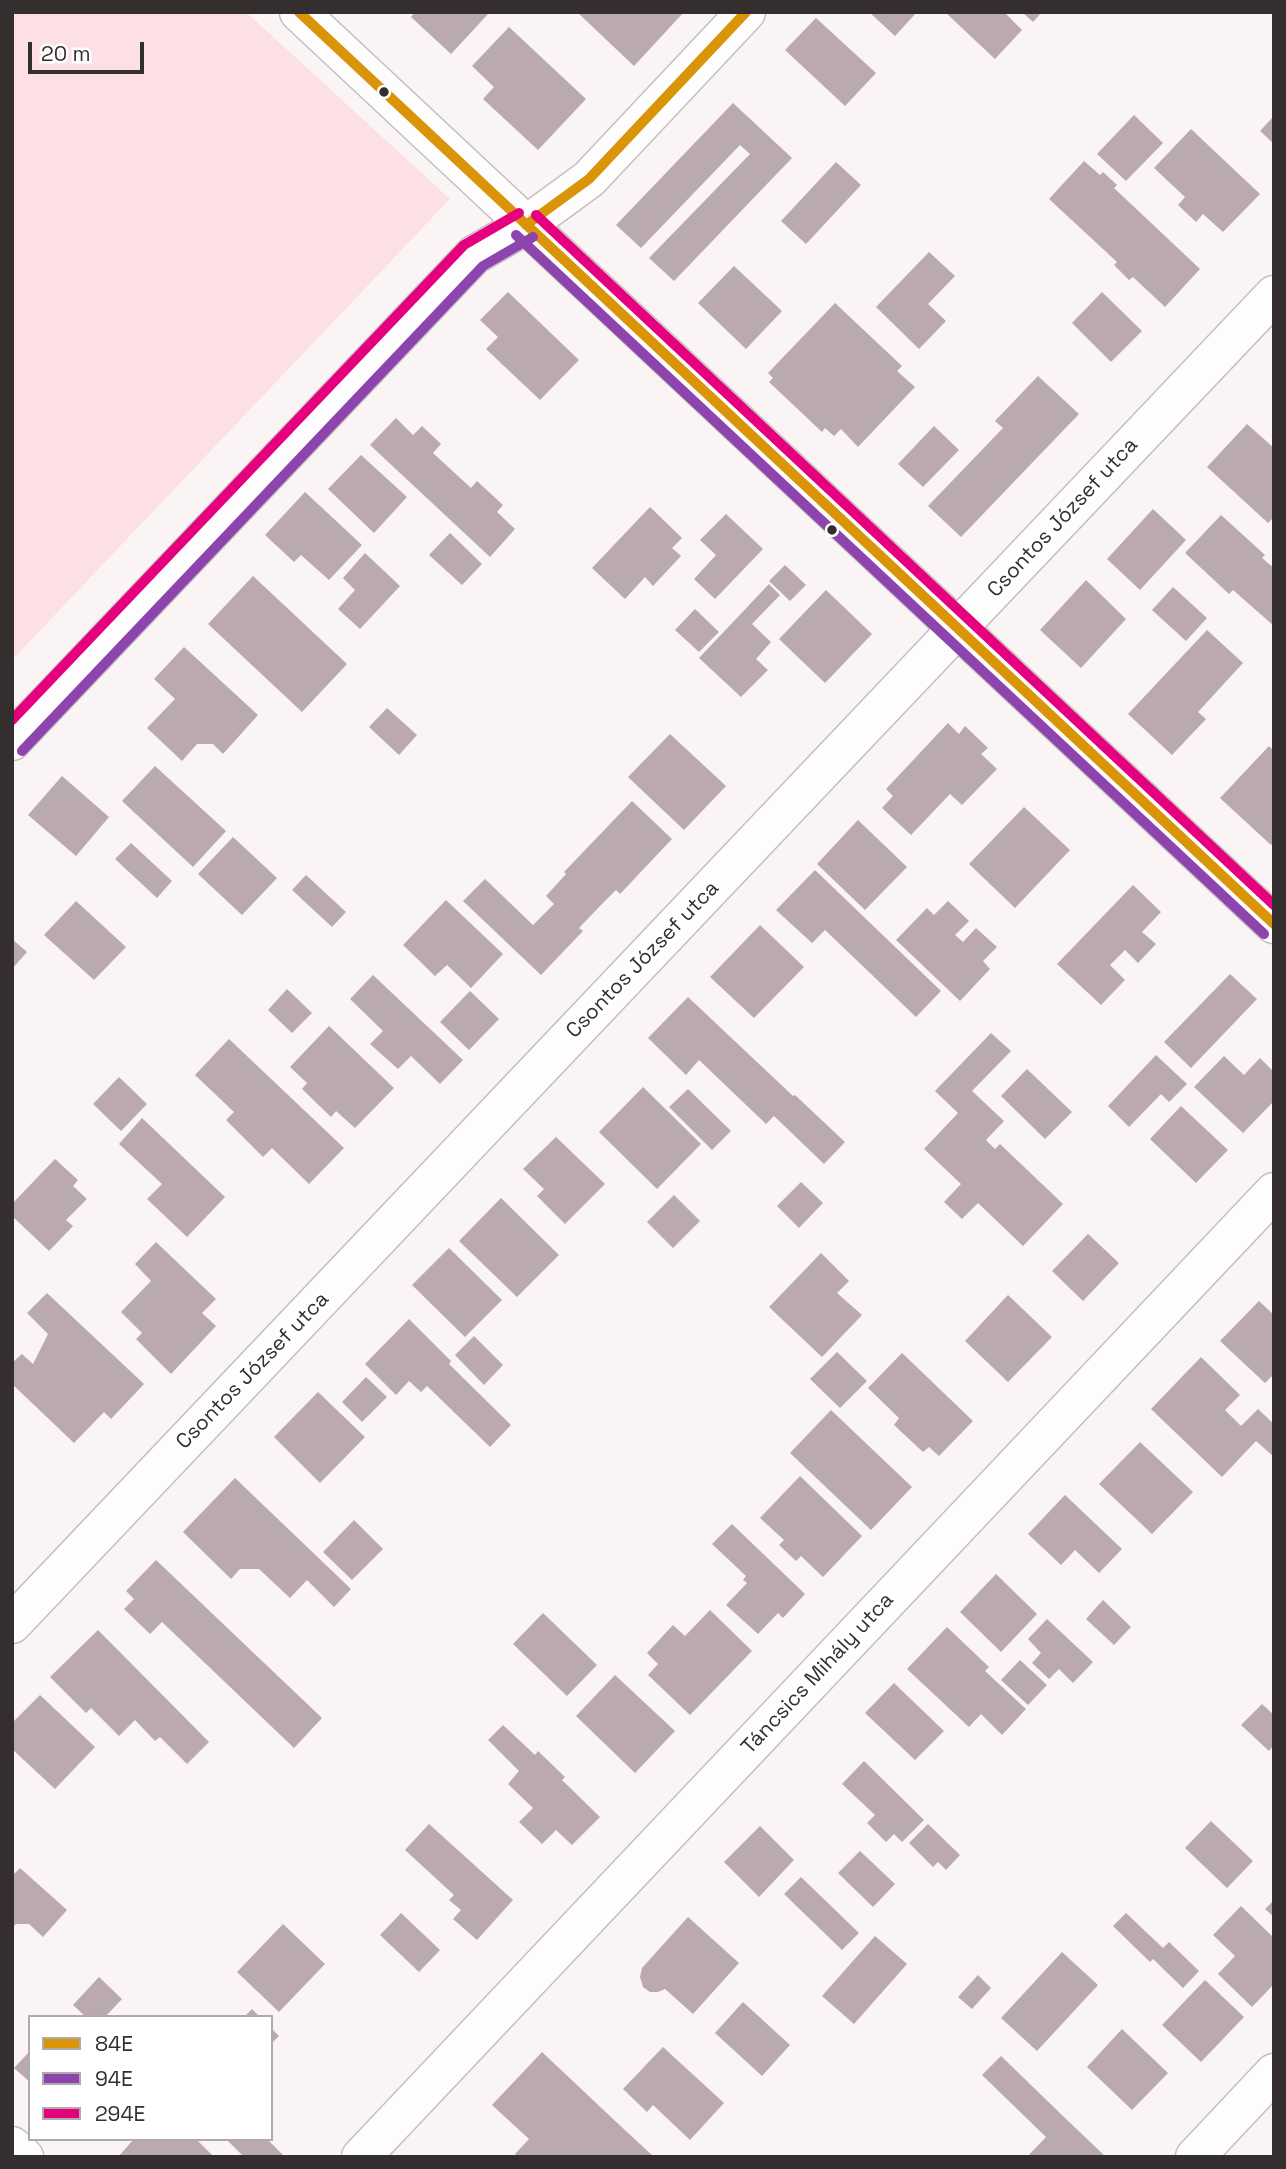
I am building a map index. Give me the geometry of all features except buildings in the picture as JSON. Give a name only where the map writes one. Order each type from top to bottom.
[{"type":"street","points":[[299,12],[1274,924]]},
{"type":"street","points":[[12,741],[474,255],[526,225],[589,179],[747,12]]},
{"type":"street","name":"Csontos József utca","points":[[12,1624],[1274,295]]},
{"type":"street","name":"Táncsics Mihály utca","points":[[361,2157],[1274,1192]]},
{"type":"street","points":[[1195,2157],[1274,2073]]},
{"type":"street","points":[[12,2146],[24,2157]]},
{"type":"shaded area","points":[[12,12],[246,12],[450,199],[12,660]]},
{"type":"transit line","name":"84E","points":[[299,12],[1274,924]]},
{"type":"transit line","name":"84E","points":[[526,225],[589,179],[746,12]]},
{"type":"transit line","name":"294E","points":[[12,720],[464,245],[519,213]]},
{"type":"transit line","name":"294E","points":[[536,215],[1274,905]]},
{"type":"transit line","name":"94E","points":[[516,235],[1264,934]]},
{"type":"transit line","name":"94E","points":[[22,751],[483,266],[533,237]]}]
